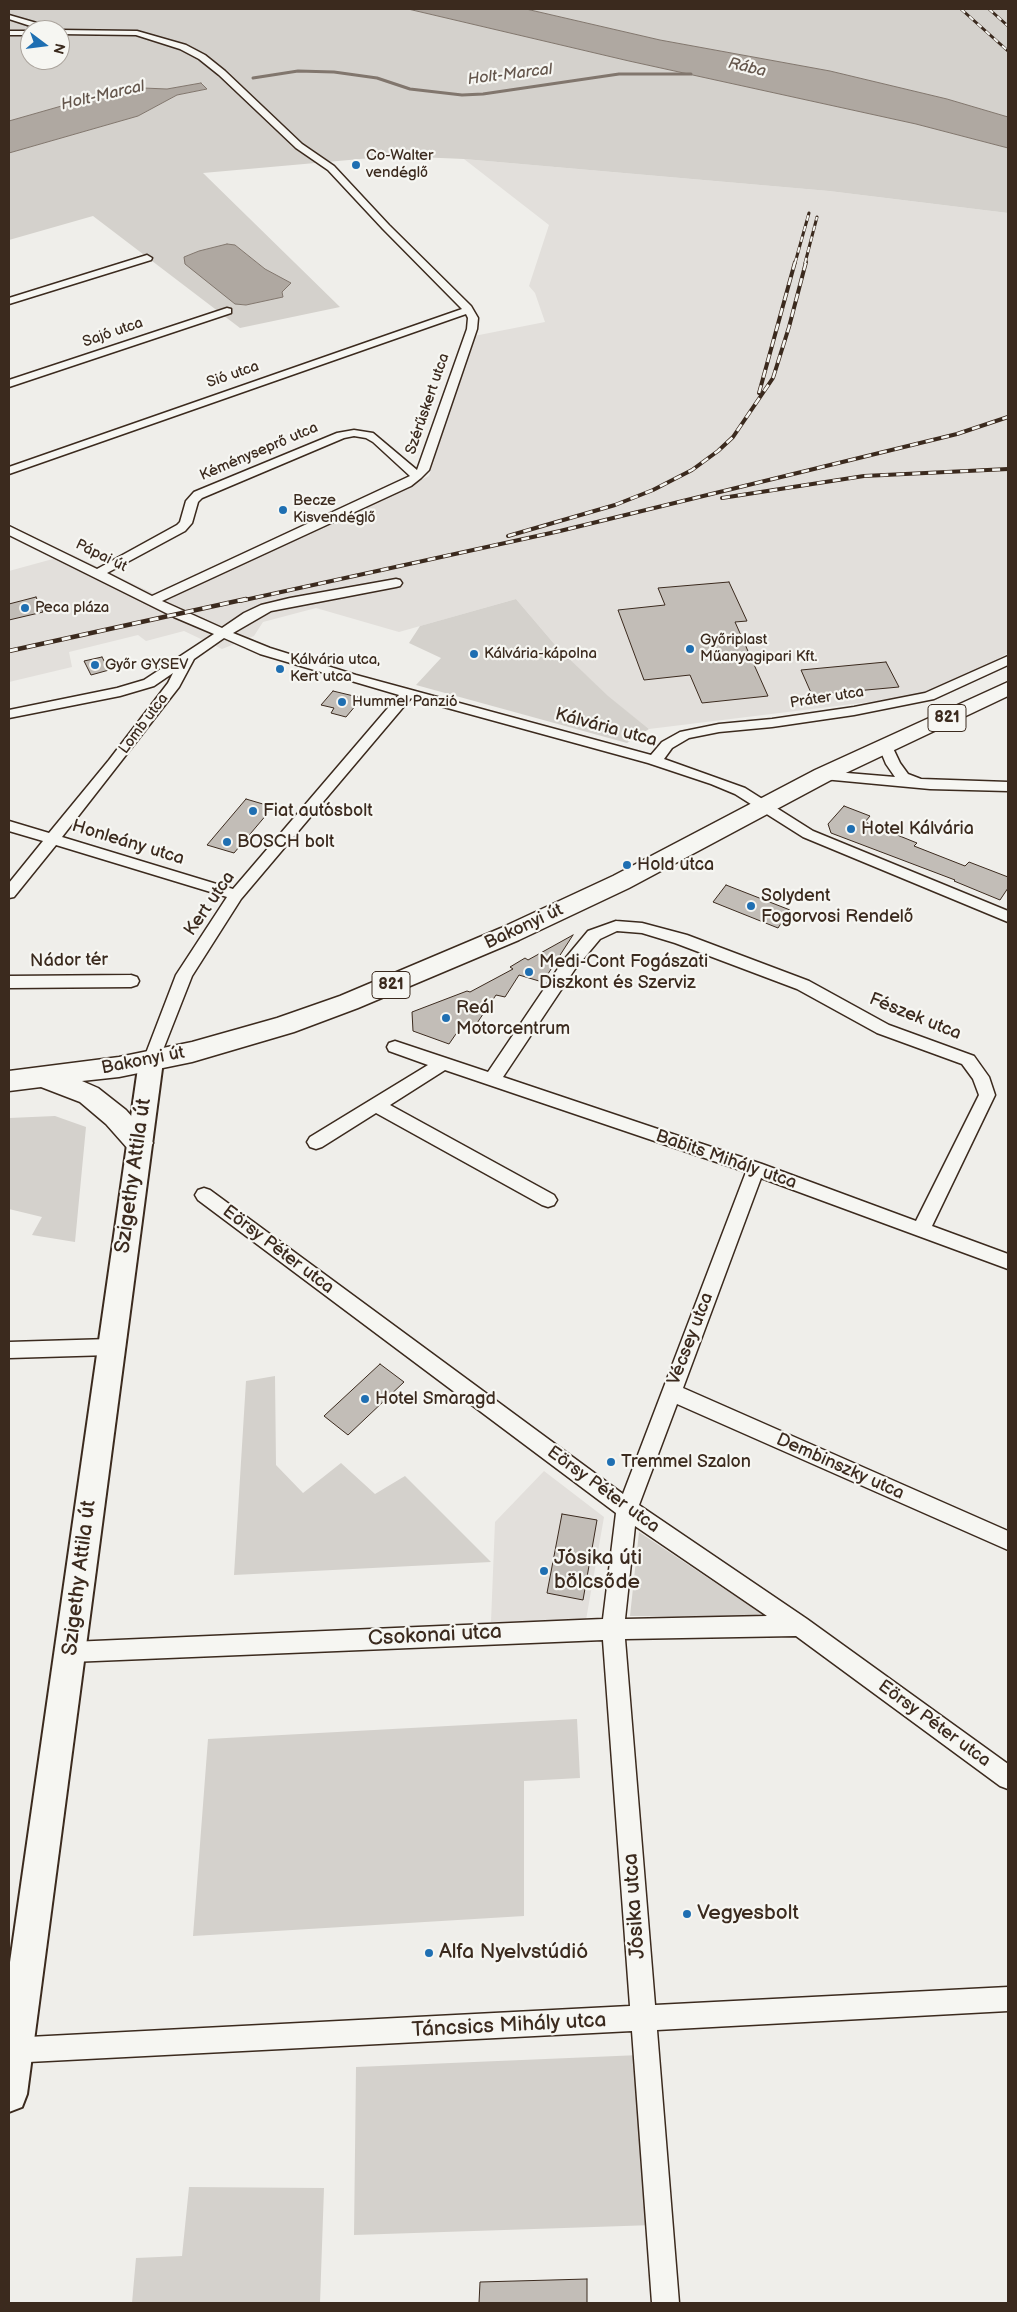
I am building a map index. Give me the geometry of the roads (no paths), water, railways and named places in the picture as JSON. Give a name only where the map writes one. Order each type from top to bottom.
[{"type":"main road","name":"Bakonyi út","points":[[9,1081],[45,1078],[151,1061],[192,1052],[285,1025],[410,978],[621,882],[823,775],[1008,688]]},
{"type":"main road","points":[[45,1078],[89,1095],[116,1117],[139,1143]]},
{"type":"street","points":[[70,32],[137,33],[183,47],[202,57],[222,72],[299,146],[307,149],[331,168],[468,310]]},
{"type":"street","points":[[9,301],[147,258]]},
{"type":"street","name":"Sió utca","points":[[9,471],[468,310]]},
{"type":"street","name":"Szérűskert utca","points":[[154,600],[407,483],[417,476],[423,470],[472,329],[473,318],[468,310]]},
{"type":"street","name":"Sajó utca","points":[[9,384],[227,311]]},
{"type":"street","name":"Kéményseprő utca","points":[[98,573],[181,528],[186,523],[192,501],[198,495],[341,435],[354,433],[368,435],[378,440],[417,476]]},
{"type":"street","name":"Pápai út","points":[[9,530],[179,614]]},
{"type":"street","points":[[9,714],[120,692],[149,683],[249,616],[266,608],[396,583]]},
{"type":"street","name":"Kálvária utca","points":[[179,614],[274,654],[406,694],[653,760],[740,791],[808,834],[1008,917]]},
{"type":"street","name":"Lomb utca","points":[[9,892],[174,684],[187,658]]},
{"type":"street","name":"Práter utca","points":[[653,760],[675,739],[691,733],[854,711],[929,696],[1008,660]]},
{"type":"street","name":"Kert utca","points":[[151,1061],[184,975],[236,895],[406,694]]},
{"type":"street","points":[[886,747],[893,764],[903,777],[930,784]]},
{"type":"street","points":[[823,775],[930,784],[1008,787]]},
{"type":"street","name":"Honleány utca","points":[[9,826],[236,895]]},
{"type":"street","name":"Fészek utca","points":[[492,1080],[569,965],[594,935],[616,926],[642,928],[681,939],[802,985],[883,1029],[968,1060],[981,1077],[987,1095],[921,1230]]},
{"type":"street","name":"Nádor tér","points":[[9,982],[130,981]]},
{"type":"street","name":"Babits Mihály utca","points":[[395,1048],[756,1170],[1008,1262]]},
{"type":"street","name":"Szigethy Attila út","points":[[9,2094],[12,2051],[71,1652],[110,1347],[151,1061]]},
{"type":"street","points":[[316,1142],[442,1064]]},
{"type":"street","points":[[376,1105],[548,1200]]},
{"type":"street","name":"Vécsey utca","points":[[627,1509],[756,1170]]},
{"type":"street","name":"Eörsy Péter utca","points":[[204,1195],[627,1509],[799,1626],[1008,1778]]},
{"type":"street","points":[[9,1350],[110,1347]]},
{"type":"street","name":"Dembinszky utca","points":[[671,1392],[1008,1541]]},
{"type":"street","name":"Jósika utca","points":[[627,1509],[613,1628],[666,2303]]},
{"type":"street","name":"Csokonai utca","points":[[71,1652],[613,1628],[799,1626]]},
{"type":"street","name":"Táncsics Mihály utca","points":[[12,2051],[1008,1999]]},
{"type":"water","name":"Rába","points":[[408,9],[526,9],[660,40],[830,71],[947,99],[1008,117],[1008,148],[916,124],[629,61]]},
{"type":"water","points":[[201,83],[207,89],[177,95],[138,116],[9,153],[9,121],[79,101],[143,88],[167,89]]},
{"type":"water","points":[[227,244],[235,245],[265,269],[291,283],[282,292],[283,297],[246,305],[235,304],[185,264],[184,257]]},
{"type":"waterway","name":"Holt-Marcal","points":[[253,78],[298,71],[334,72],[377,78],[410,89],[462,95],[483,94],[619,74],[691,74]]},
{"type":"railway","points":[[961,9],[1008,51]]},
{"type":"railway","points":[[989,9],[1008,26]]},
{"type":"railway","points":[[795,263],[809,213]]},
{"type":"railway","points":[[805,263],[817,217]]},
{"type":"railway","points":[[759,393],[795,262]]},
{"type":"railway","points":[[508,536],[615,505],[653,490],[692,470],[718,451],[733,437],[773,378],[806,262]]},
{"type":"railway","points":[[240,601],[560,531],[957,434],[1008,417]]},
{"type":"railway","points":[[722,498],[864,476],[1008,469]]},
{"type":"railway","points":[[9,651],[246,599]]},
{"type":"place","name":"Co-Walter vendéglő","points":[[356,165]]},
{"type":"place","name":"Becze Kisvendéglő","points":[[283,510]]},
{"type":"place","name":"Peca pláza","points":[[25,608]]},
{"type":"place","name":"Győriplast Műanyagipari Kft.","points":[[690,649]]},
{"type":"place","name":"Kálvária-kápolna","points":[[474,654]]},
{"type":"place","name":"Győr GYSEV","points":[[95,665]]},
{"type":"place","name":"Kálvária utca, Kert utca","points":[[280,669]]},
{"type":"place","name":"Hummel Panzió","points":[[342,702]]},
{"type":"place","name":"Fiat autósbolt","points":[[253,811]]},
{"type":"place","name":"Hotel Kálvária","points":[[851,829]]},
{"type":"place","name":"BOSCH bolt","points":[[227,842]]},
{"type":"place","name":"Hold utca","points":[[627,865]]},
{"type":"place","name":"Solydent Fogorvosi Rendelő","points":[[751,906]]},
{"type":"place","name":"Medi-Cont Fogászati Diszkont és Szerviz","points":[[529,972]]},
{"type":"place","name":"Reál Motorcentrum","points":[[446,1018]]},
{"type":"place","name":"Hotel Smaragd","points":[[365,1399]]},
{"type":"place","name":"Tremmel Szalon","points":[[611,1462]]},
{"type":"place","name":"Jósika úti bölcsőde","points":[[544,1571]]},
{"type":"place","name":"Vegyesbolt","points":[[687,1914]]},
{"type":"place","name":"Alfa Nyelvstúdió","points":[[429,1953]]}]
